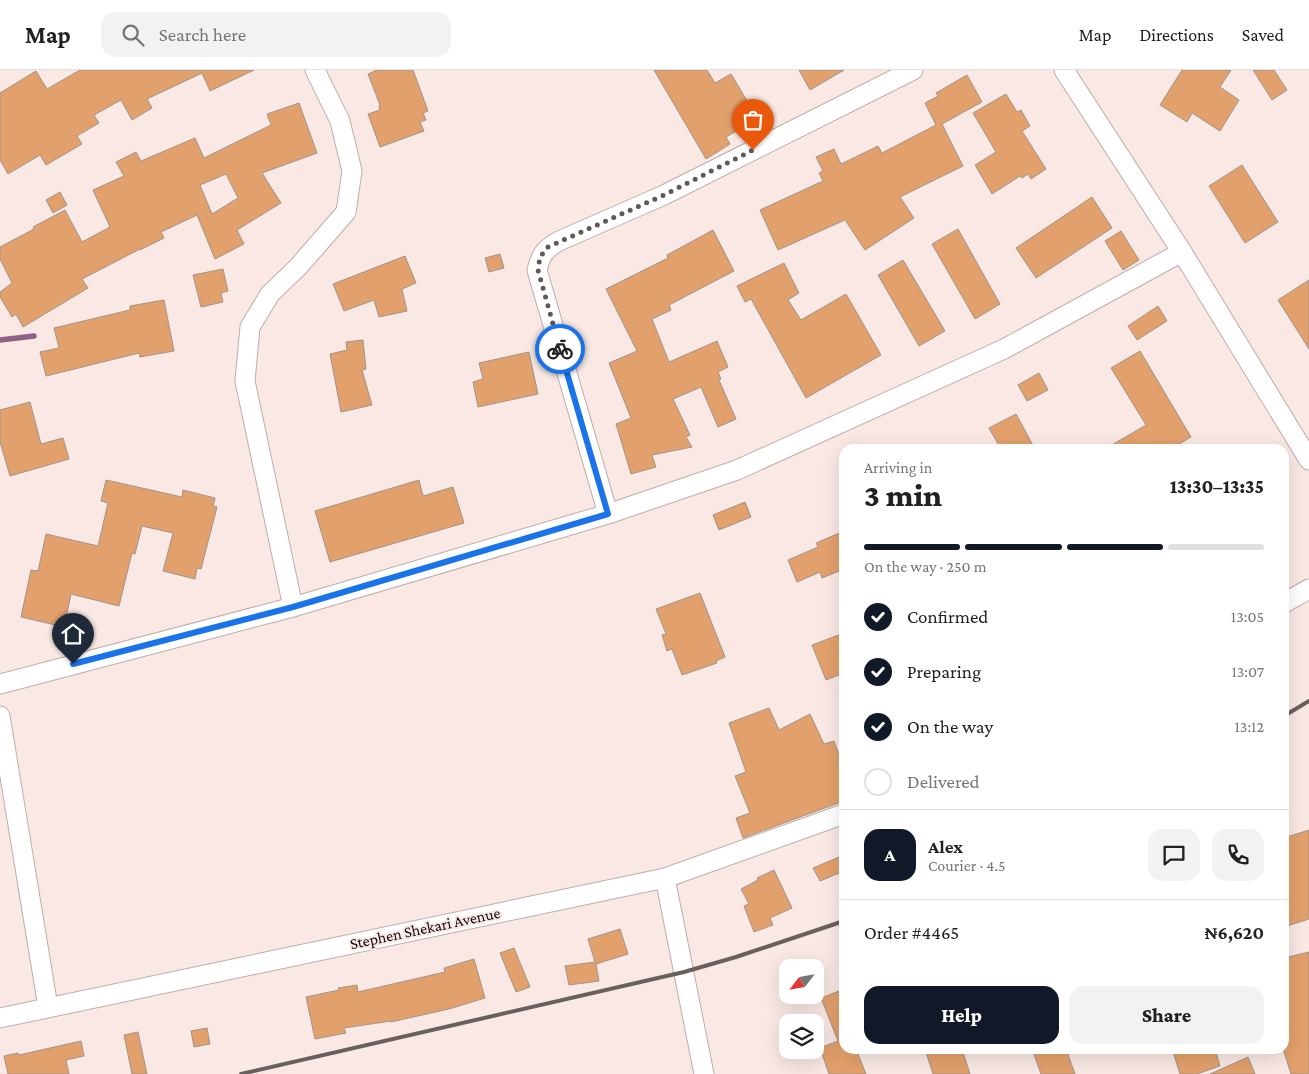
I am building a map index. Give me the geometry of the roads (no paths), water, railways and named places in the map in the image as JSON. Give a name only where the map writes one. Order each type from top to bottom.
[{"type":"street","points":[[293,607],[245,381],[250,327],[270,294],[298,267],[346,212],[352,171],[340,121],[314,70]]},
{"type":"street","points":[[608,514],[538,270],[540,257],[548,247],[559,241],[664,195],[913,70]]},
{"type":"street","points":[[1064,70],[1182,252],[1309,460]]},
{"type":"street","points":[[0,684],[293,607],[608,514],[737,470],[1004,349],[1182,252]]},
{"type":"street","points":[[1289,600],[1309,588]]},
{"type":"street","points":[[0,716],[48,1007]]},
{"type":"street","name":"Stephen Shekari Avenue","points":[[0,1018],[664,878],[839,816]]},
{"type":"street","points":[[664,878],[704,1074]]},
{"type":"waterway","points":[[0,340],[34,336]]},
{"type":"railway","points":[[1289,713],[1309,701]]},
{"type":"railway","points":[[241,1074],[684,972],[839,923]]}]
